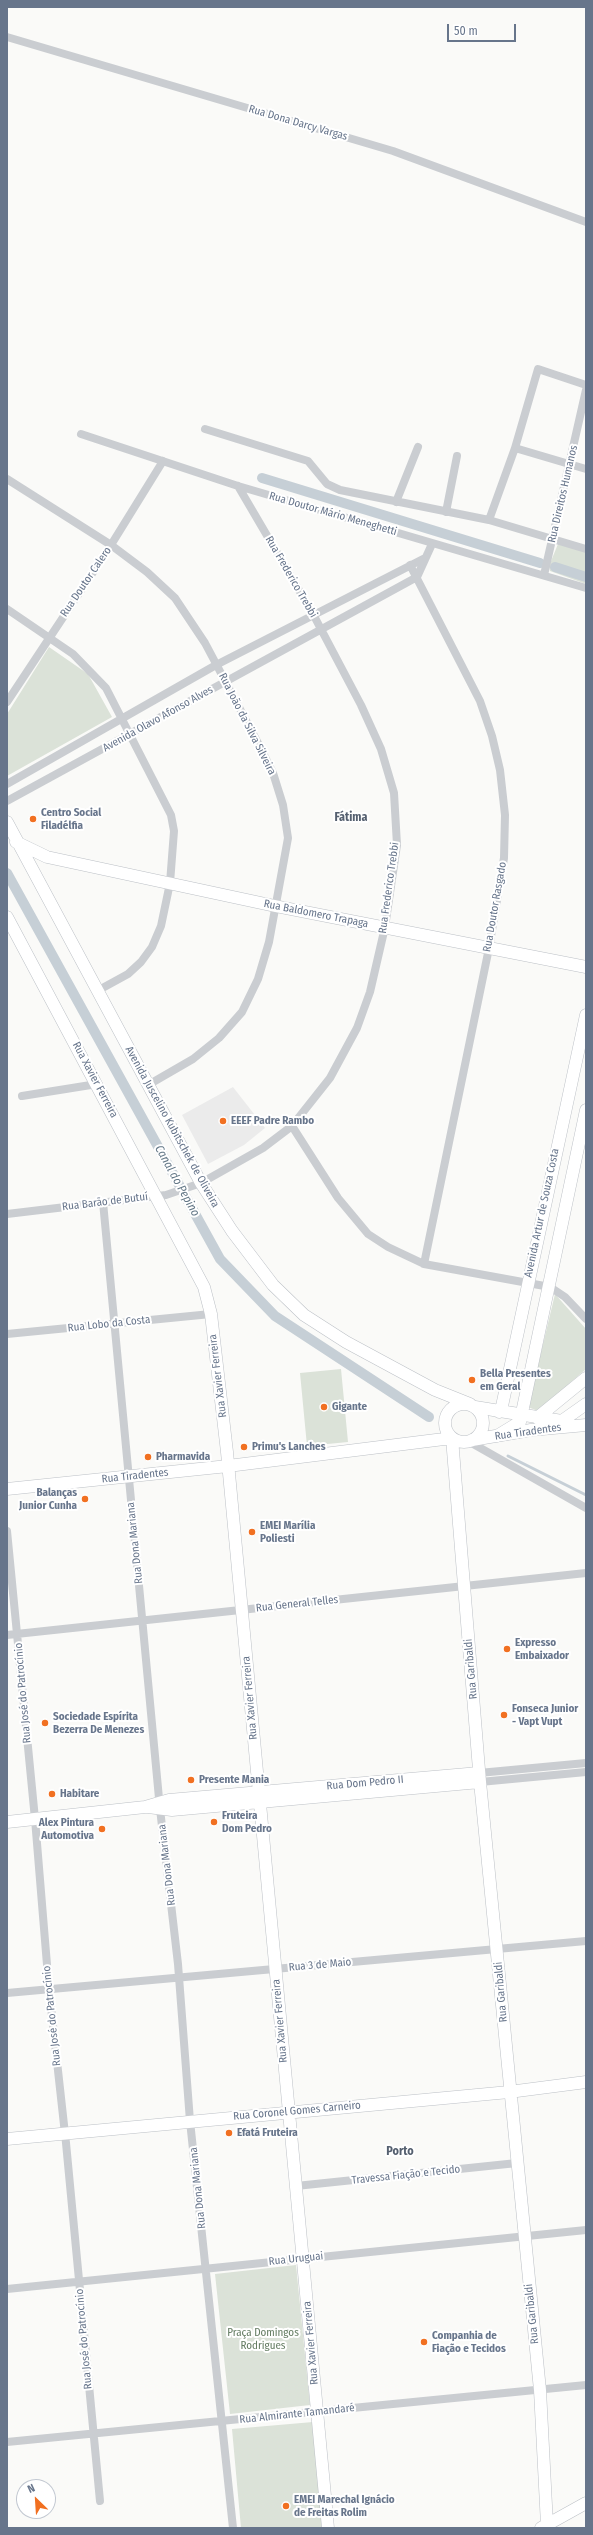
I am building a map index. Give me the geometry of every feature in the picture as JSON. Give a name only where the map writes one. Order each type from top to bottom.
[{"type":"street","name":"Rua Dona Darcy Vargas","points":[[7,37],[393,151],[586,222]]},
{"type":"street","points":[[489,520],[515,448],[538,369],[586,385]]},
{"type":"street","name":"Rua Direitos Humanos","points":[[544,575],[586,390]]},
{"type":"street","points":[[205,429],[308,461],[327,484],[340,490],[489,520],[586,549]]},
{"type":"street","name":"Rua Doutor Mário Meneghetti","points":[[81,434],[238,486],[586,588]]},
{"type":"street","points":[[396,502],[418,447]]},
{"type":"street","points":[[515,448],[586,469]]},
{"type":"street","points":[[446,512],[457,456]]},
{"type":"street","name":"Rua Doutor Calero","points":[[7,702],[111,545],[163,462]]},
{"type":"street","name":"Rua João da Silva Silveira","points":[[7,479],[111,545],[147,572],[175,598],[205,643],[225,681],[273,773],[283,805],[288,838],[269,942],[258,979],[242,1012],[219,1038],[193,1059],[148,1085]]},
{"type":"street","name":"Rua Frederico Trebbi","points":[[201,1183],[263,1148],[292,1126],[330,1078],[357,1028],[370,992],[385,927],[397,845],[394,793],[381,749],[361,705],[313,614],[238,486]]},
{"type":"street","points":[[417,577],[432,544]]},
{"type":"street","name":"Avenida Olavo Afonso Alves","points":[[7,784],[216,665],[425,558]]},
{"type":"street","name":"Rua Doutor Rasgado","points":[[410,565],[480,701],[492,736],[500,770],[505,815],[504,858],[489,948],[424,1264]]},
{"type":"street","name":"Avenida Olavo Afonso Alves","points":[[7,801],[417,577]]},
{"type":"street","points":[[7,609],[49,638],[88,668],[106,688],[131,734],[171,815],[174,830],[170,883],[160,926],[152,947],[141,962],[128,974],[97,991]]},
{"type":"street","name":"Avenida Juscelino Kubitschek de Oliveira","points":[[7,822],[16,842],[201,1183],[232,1231],[274,1286],[304,1315],[346,1342],[435,1390],[472,1406]]},
{"type":"street","name":"Rua Baldomero Trapaga","points":[[16,842],[47,857],[276,906],[586,968]]},
{"type":"street","points":[[35,876],[34,867],[38,861],[47,857]]},
{"type":"street","name":"Rua Xavier Ferreira","points":[[7,917],[97,1084],[162,1195],[204,1287],[211,1314],[242,1610],[328,2528]]},
{"type":"street","name":"Avenida Artur de Souza Costa","points":[[499,1412],[502,1406],[527,1283],[586,1015]]},
{"type":"street","points":[[22,1096],[97,1084]]},
{"type":"street","name":"Avenida Artur de Souza Costa","points":[[497,1436],[515,1427],[520,1422],[550,1287],[586,1110]]},
{"type":"street","points":[[562,1124],[582,1129]]},
{"type":"street","points":[[292,1126],[338,1198],[368,1234],[388,1247],[424,1264],[550,1287],[565,1297],[586,1319]]},
{"type":"street","name":"Rua Barão de Butuí","points":[[7,1214],[162,1195],[189,1188],[201,1183]]},
{"type":"street","name":"Rua Dona Mariana","points":[[104,1202],[116,1324],[128,1476],[160,1805],[179,1977],[190,2121],[233,2528]]},
{"type":"street","name":"Rua Lobo da Costa","points":[[7,1334],[211,1314]]},
{"type":"street","points":[[537,1418],[586,1378]]},
{"type":"street","points":[[463,1440],[476,1437],[483,1428],[482,1416],[472,1406],[459,1404],[447,1414],[445,1424],[463,1440],[586,1508]]},
{"type":"street","points":[[531,1430],[555,1426],[586,1404]]},
{"type":"street","name":"Rua Tiradentes","points":[[472,1406],[562,1422],[586,1422]]},
{"type":"street","name":"Rua Tiradentes","points":[[7,1490],[586,1425]]},
{"type":"street","name":"Rua Garibaldi","points":[[463,1440],[454,1459],[463,1585],[509,2092],[540,2390],[544,2526]]},
{"type":"street","name":"Rua José do Patrocínio","points":[[7,1531],[35,1819],[49,1989],[65,2134],[100,2501]]},
{"type":"street","name":"Rua General Telles","points":[[7,1635],[586,1573]]},
{"type":"street","name":"Rua Dom Pedro II","points":[[7,1822],[160,1805],[570,1769],[586,1763]]},
{"type":"street","name":"Rua Dom Pedro II","points":[[570,1769],[586,1772]]},
{"type":"street","name":"Rua 3 de Maio","points":[[7,1993],[586,1941]]},
{"type":"street","name":"Rua Coronel Gomes Carneiro","points":[[7,2139],[289,2111],[509,2092],[586,2082]]},
{"type":"street","name":"Travessa Fiação e Tecido","points":[[296,2186],[517,2163]]},
{"type":"street","name":"Rua Uruguai","points":[[7,2289],[79,2283],[206,2268],[586,2230]]},
{"type":"street","name":"Rua Almirante Tamandaré","points":[[7,2442],[586,2386]]},
{"type":"street","points":[[544,2526],[586,2503]]},
{"type":"shaded area","name":"EEEF Padre Rambo","points":[[233,1087],[265,1128],[244,1145],[208,1164],[182,1115]]},
{"type":"green space","points":[[558,544],[586,552],[586,584],[550,571],[549,566]]},
{"type":"green space","points":[[49,647],[88,674],[112,717],[7,776],[7,714]]},
{"type":"green space","points":[[555,1294],[586,1329],[586,1369],[538,1411],[528,1407]]},
{"type":"green space","name":"Gigante","points":[[341,1369],[348,1442],[307,1446],[300,1373]]},
{"type":"green space","name":"Praça Domingos Rodrigues","points":[[296,2265],[310,2405],[230,2414],[215,2274]]},
{"type":"green space","points":[[313,2422],[323,2528],[241,2528],[232,2429]]},
{"type":"waterway","points":[[262,478],[540,563]]},
{"type":"waterway","points":[[555,567],[586,577]]},
{"type":"waterway","name":"Canal do Pepino","points":[[7,873],[220,1259],[275,1316],[429,1417]]},
{"type":"waterway","name":"Canal do Pepino","points":[[508,1456],[586,1495]]},
{"type":"place","name":"Centro Social Filadélfia","points":[[33,819]]},
{"type":"place","name":"EEEF Padre Rambo","points":[[223,1121]]},
{"type":"place","name":"Bella Presentes em Geral","points":[[472,1380]]},
{"type":"place","name":"Gigante","points":[[324,1407]]},
{"type":"place","name":"Primu's Lanches","points":[[244,1447]]},
{"type":"place","name":"Pharmavida","points":[[148,1457]]},
{"type":"place","name":"Balanças Junior Cunha","points":[[85,1499]]},
{"type":"place","name":"EMEI Marília Poliesti","points":[[252,1532]]},
{"type":"place","name":"Expresso Embaixador","points":[[507,1649]]},
{"type":"place","name":"Fonseca Junior - Vapt Vupt","points":[[504,1715]]},
{"type":"place","name":"Sociedade Espírita Bezerra De Menezes","points":[[45,1723]]},
{"type":"place","name":"Presente Mania","points":[[191,1780]]},
{"type":"place","name":"Habitare","points":[[52,1794]]},
{"type":"place","name":"Fruteira Dom Pedro","points":[[214,1822]]},
{"type":"place","name":"Alex Pintura Automotiva","points":[[102,1829]]},
{"type":"place","name":"Efatá Fruteira","points":[[229,2133]]},
{"type":"place","name":"Companhia de Fiação e Tecidos","points":[[424,2342]]},
{"type":"place","name":"EMEI Marechal Ignácio de Freitas Rolim","points":[[286,2506]]},
{"type":"district","name":"Fátima","points":[[351,818]]},
{"type":"district","name":"Porto","points":[[400,2152]]}]
